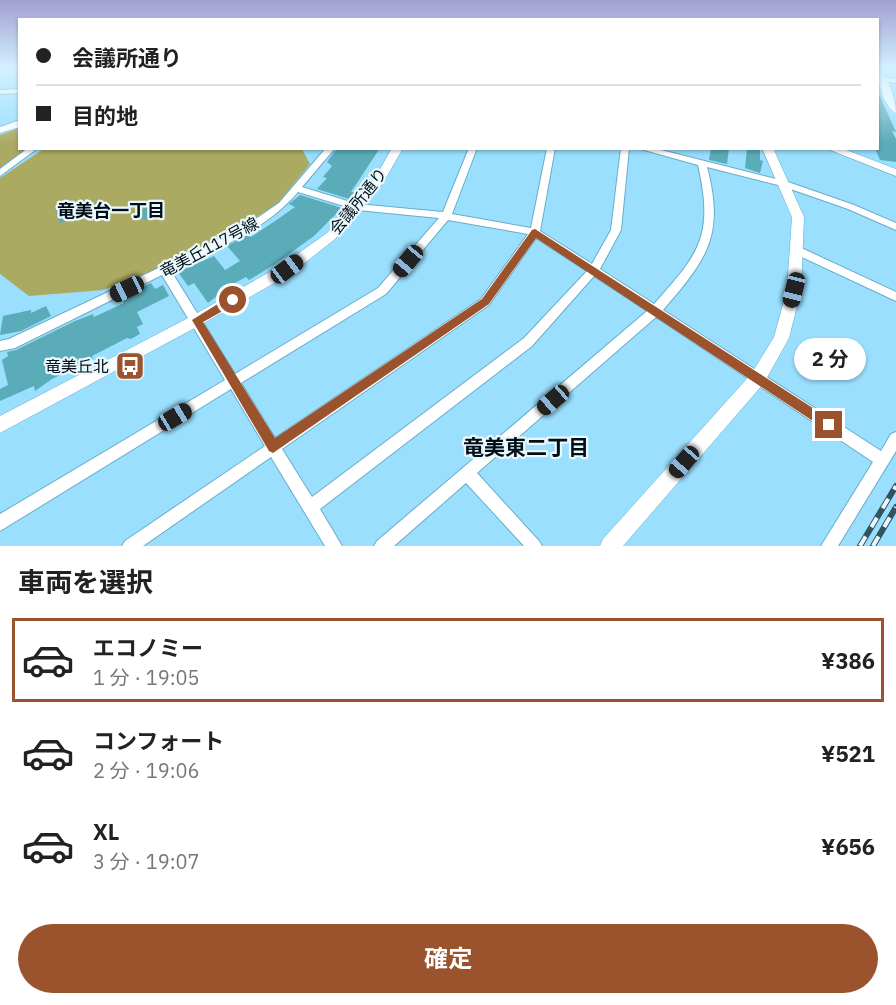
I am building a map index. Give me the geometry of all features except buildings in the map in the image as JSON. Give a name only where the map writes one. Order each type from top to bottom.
[{"type":"street","points":[[886,92],[896,110]]},
{"type":"street","points":[[0,130],[18,124]]},
{"type":"street","points":[[0,173],[31,150]]},
{"type":"street","name":"竜美丘117号線","points":[[0,346],[11,344],[246,231],[282,206],[329,150]]},
{"type":"street","name":"会議所通り","points":[[0,425],[197,320],[287,269],[331,236],[379,180],[397,150]]},
{"type":"street","points":[[0,523],[382,291],[446,216],[472,150]]},
{"type":"street","points":[[130,546],[485,302],[535,232],[551,150]]},
{"type":"street","points":[[311,507],[528,342],[594,270],[616,230],[625,150]]},
{"type":"street","points":[[649,150],[786,184],[851,207],[896,227]]},
{"type":"street","points":[[610,546],[758,378],[781,338],[794,290],[798,218],[786,184],[768,150]]},
{"type":"street","points":[[836,150],[896,173]]},
{"type":"street","points":[[382,546],[655,311],[691,271],[705,247],[710,227],[710,203],[702,163]]},
{"type":"street","points":[[298,189],[357,207],[446,216],[535,232],[882,460]]},
{"type":"street","points":[[795,249],[896,297]]},
{"type":"street","points":[[165,271],[334,546]]},
{"type":"street","points":[[829,546],[896,439]]},
{"type":"street","points":[[468,474],[534,546]]},
{"type":"shaded area","points":[[18,128],[18,150],[27,150],[0,168],[0,135]]},
{"type":"shaded area","points":[[42,150],[303,150],[310,164],[277,204],[230,234],[167,265],[103,290],[29,296],[0,274],[0,178]]},
{"type":"railway","points":[[860,546],[896,486]]},
{"type":"railway","points":[[873,546],[896,507]]},
{"type":"place","name":"竜美丘北","points":[[130,366]]},
{"type":"district","name":"竜美台一丁目","points":[[111,210]]},
{"type":"district","name":"竜美東二丁目","points":[[526,447]]},
{"type":"route","points":[[233,300],[197,320],[273,447],[485,302],[535,232],[829,425]]}]
